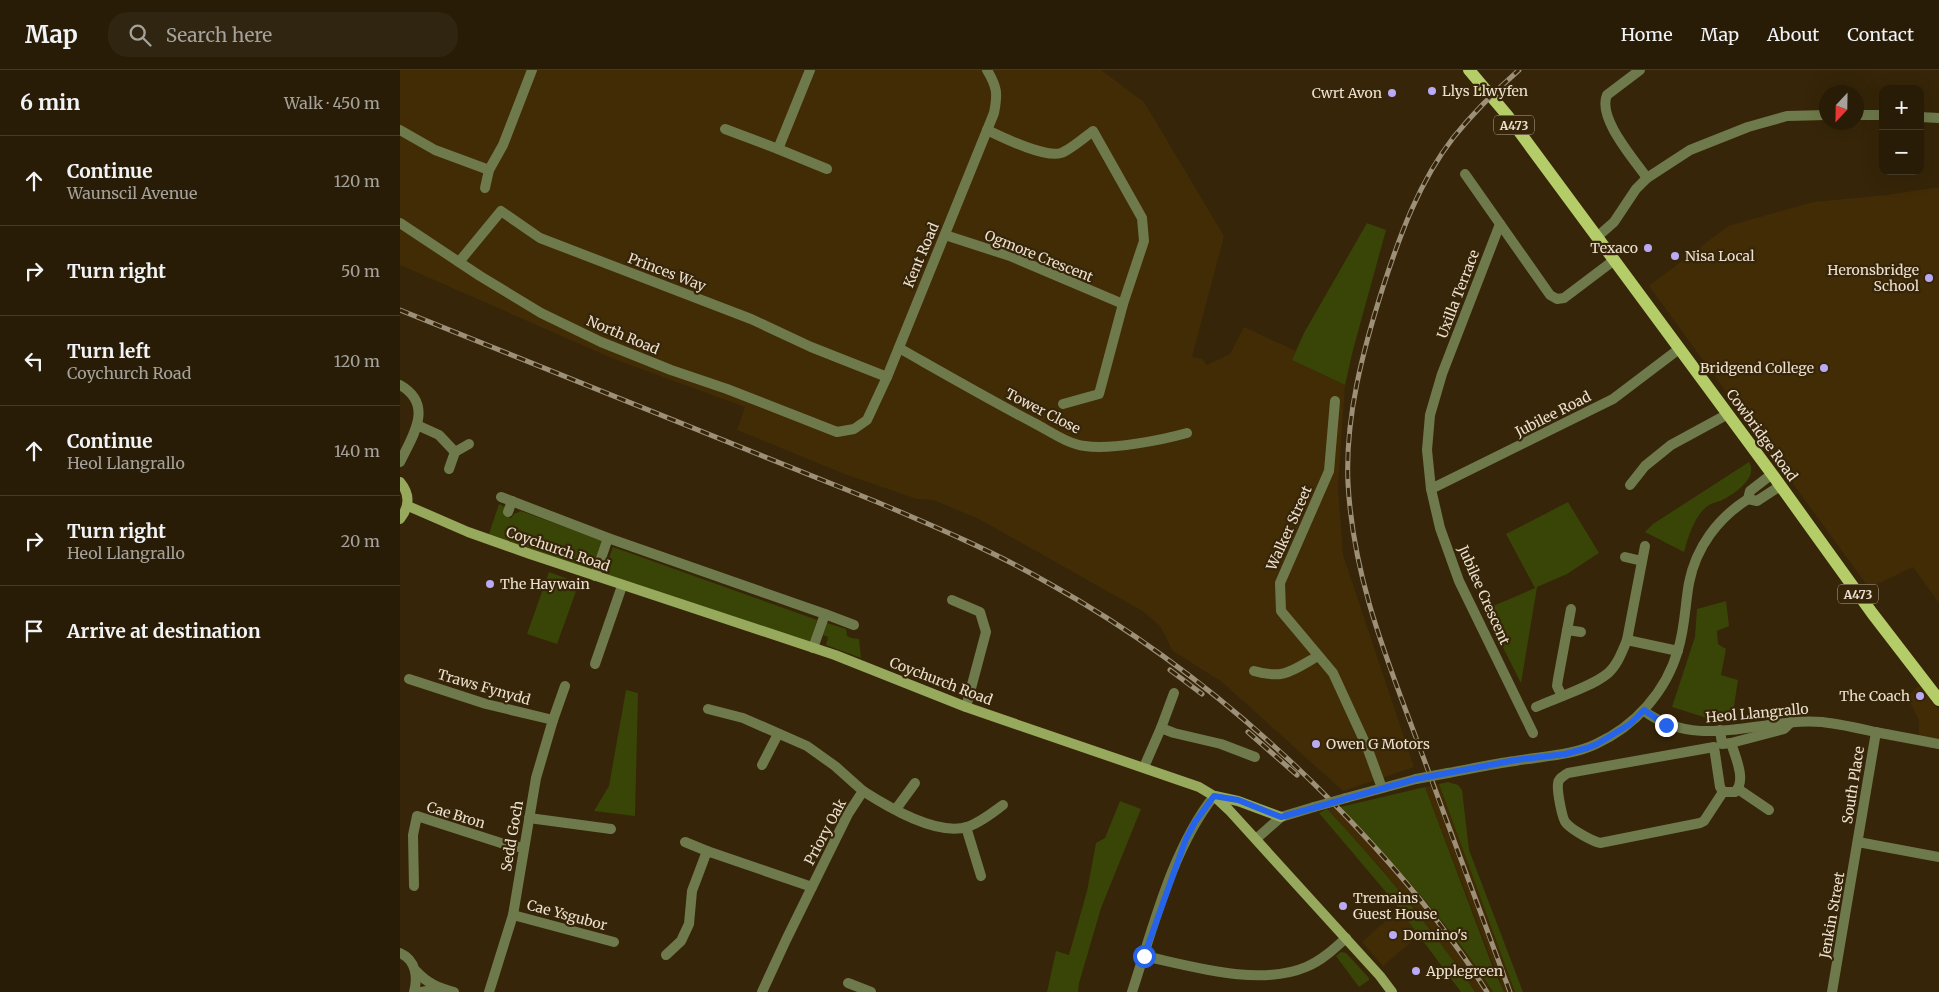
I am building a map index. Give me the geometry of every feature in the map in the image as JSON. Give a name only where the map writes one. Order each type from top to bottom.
[{"type":"main road","name":"Cowbridge Road","points":[[1469,70],[1507,115],[1772,474],[1872,614],[1936,691]]},
{"type":"main road","points":[[400,482],[408,497],[408,506],[400,518]]},
{"type":"main road","name":"Coychurch Road","points":[[408,506],[468,532],[622,586],[814,648],[966,707],[1199,787],[1214,796],[1229,810],[1346,938],[1392,992]]},
{"type":"main road","points":[[1214,796],[1238,800],[1281,817]]},
{"type":"street","points":[[485,188],[489,170],[503,145],[532,70]]},
{"type":"street","points":[[778,149],[810,70]]},
{"type":"street","points":[[986,70],[995,83]]},
{"type":"street","name":"Kent Road","points":[[854,429],[867,420],[887,378],[987,130],[997,99],[995,83],[998,70]]},
{"type":"street","points":[[1640,70],[1607,95],[1604,100],[1609,122],[1647,178]]},
{"type":"street","points":[[1597,237],[1614,222],[1636,189],[1647,178],[1690,150],[1748,127],[1787,116],[1819,115]]},
{"type":"street","points":[[1864,115],[1879,115]]},
{"type":"street","points":[[1924,117],[1939,118]]},
{"type":"street","points":[[725,129],[827,169]]},
{"type":"street","points":[[400,130],[435,150],[489,170]]},
{"type":"street","points":[[987,130],[1052,154],[1062,153],[1094,131],[1142,218],[1144,241],[1123,304],[1099,394],[1064,404]]},
{"type":"street","points":[[1465,174],[1550,295],[1557,299],[1564,298],[1614,261]]},
{"type":"street","name":"Princes Way","points":[[459,262],[501,211],[540,238],[750,319],[811,347],[887,378]]},
{"type":"street","name":"North Road","points":[[400,224],[541,313],[601,342],[837,432],[854,429]]},
{"type":"street","name":"Uxilla Terrace","points":[[1442,374],[1500,224]]},
{"type":"street","name":"Ogmore Crescent","points":[[945,234],[1010,256],[1123,304]]},
{"type":"street","name":"Tower Close","points":[[899,348],[1016,414],[1061,437],[1084,446],[1112,446],[1166,439],[1187,433]]},
{"type":"street","name":"Jubilee Road","points":[[1431,489],[1612,399],[1679,349]]},
{"type":"street","name":"Jubilee Crescent","points":[[1442,374],[1430,415],[1427,450],[1431,489],[1440,528],[1459,581],[1533,733]]},
{"type":"street","points":[[400,385],[414,396],[419,414],[417,425],[400,462]]},
{"type":"street","name":"Walker Street","points":[[1336,402],[1329,470],[1280,583],[1281,612],[1333,673],[1367,747],[1382,788]]},
{"type":"street","points":[[1630,485],[1644,466],[1671,445],[1728,414]]},
{"type":"street","points":[[417,425],[438,434],[455,452]]},
{"type":"street","points":[[449,469],[455,452],[468,444]]},
{"type":"street","points":[[1748,499],[1750,490],[1772,474]]},
{"type":"street","points":[[1256,839],[1281,817],[1416,779],[1516,760],[1565,754],[1597,744],[1630,724],[1644,710],[1663,683],[1678,651],[1689,582],[1701,551],[1712,530],[1732,509],[1748,499],[1757,501],[1780,486]]},
{"type":"street","points":[[502,497],[608,538],[854,625]]},
{"type":"street","points":[[508,512],[512,501]]},
{"type":"street","points":[[595,576],[608,538]]},
{"type":"street","points":[[1536,707],[1595,682],[1608,673],[1620,656],[1627,640],[1645,546]]},
{"type":"street","points":[[1625,558],[1642,561]]},
{"type":"street","points":[[595,664],[622,586]]},
{"type":"street","points":[[952,600],[980,612],[986,632],[966,707]]},
{"type":"street","points":[[1562,696],[1558,686],[1558,679],[1571,609]]},
{"type":"street","points":[[814,648],[825,614]]},
{"type":"street","points":[[1567,630],[1581,632]]},
{"type":"street","points":[[1627,640],[1678,651]]},
{"type":"street","points":[[1254,671],[1267,675],[1285,674],[1318,656]]},
{"type":"street","name":"Traws Fynydd","points":[[409,679],[486,704],[552,720]]},
{"type":"street","name":"Sedd Goch","points":[[489,992],[512,915],[536,778],[552,720],[565,686]]},
{"type":"street","points":[[1144,768],[1174,693]]},
{"type":"street","name":"Priory Oak","points":[[708,710],[743,718],[807,746],[835,766],[863,791],[922,823],[944,829],[966,827],[985,818],[1003,805]]},
{"type":"street","name":"Heol Llangrallo","points":[[1644,710],[1659,721],[1675,728],[1690,731],[1720,730],[1791,722],[1829,723],[1876,732]]},
{"type":"street","points":[[1723,792],[1704,821],[1700,823],[1600,843],[1591,840],[1567,825],[1563,817],[1557,785],[1560,778],[1568,773],[1722,745],[1784,729],[1791,722]]},
{"type":"street","points":[[1161,728],[1221,744],[1255,757]]},
{"type":"street","points":[[1720,730],[1722,745],[1718,782],[1723,792]]},
{"type":"street","points":[[1876,732],[1939,744]]},
{"type":"street","name":"South Place","points":[[1858,842],[1876,732]]},
{"type":"street","points":[[762,765],[778,734]]},
{"type":"street","points":[[1722,745],[1741,781],[1738,789],[1732,793],[1723,792]]},
{"type":"street","points":[[896,809],[915,783]]},
{"type":"street","points":[[1738,789],[1769,810]]},
{"type":"street","name":"Priory Oak","points":[[762,992],[848,814],[863,791]]},
{"type":"street","points":[[1132,992],[1186,839],[1195,822],[1214,796]]},
{"type":"street","name":"Cae Bron","points":[[414,886],[413,835],[417,816],[501,843],[524,848]]},
{"type":"street","points":[[529,818],[611,829]]},
{"type":"street","points":[[966,827],[981,876]]},
{"type":"street","points":[[684,842],[812,887]]},
{"type":"street","points":[[1858,842],[1939,857]]},
{"type":"street","name":"Jenkin Street","points":[[1832,992],[1858,842]]},
{"type":"street","points":[[666,955],[681,941],[689,924],[692,891],[707,850]]},
{"type":"street","name":"Cae Ysgubor","points":[[512,915],[614,942]]},
{"type":"street","points":[[1144,956],[1220,972],[1254,975],[1270,974],[1291,972],[1306,967],[1334,950],[1346,938]]},
{"type":"street","points":[[400,953],[412,963],[416,972],[417,983],[414,992]]},
{"type":"street","points":[[416,972],[423,979],[439,988],[454,992]]},
{"type":"street","points":[[848,983],[871,992]]},
{"type":"street","points":[[421,992],[439,988]]},
{"type":"shaded area","points":[[400,70],[1101,70],[1144,102],[1224,236],[1192,357],[1202,359],[1207,365],[1230,354],[1244,327],[1296,351],[1292,360],[1345,385],[1338,487],[1343,555],[1414,767],[1343,791],[1222,682],[1173,651],[1160,626],[1144,612],[979,519],[934,500],[917,499],[847,475],[737,430],[745,407],[614,359],[400,265]]},
{"type":"shaded area","name":"Bridgend College","points":[[1939,188],[1939,603],[1913,567],[1869,588],[1649,286],[1728,226],[1813,202],[1887,195]]},
{"type":"shaded area","points":[[1919,686],[1939,710],[1939,741],[1919,738],[1919,720],[1907,697]]},
{"type":"shaded area","points":[[1439,784],[1515,992],[1504,992],[1425,787]]},
{"type":"shaded area","points":[[1340,807],[1389,858],[1434,912],[1481,973],[1493,992],[1475,992],[1433,932],[1379,866],[1327,809]]},
{"type":"shaded area","points":[[1399,909],[1419,935],[1383,966],[1362,942]]},
{"type":"green space","points":[[1367,223],[1386,230],[1345,385],[1292,360],[1304,333]]},
{"type":"green space","points":[[1749,462],[1751,474],[1748,480],[1738,490],[1704,509],[1696,520],[1684,552],[1645,532],[1653,524]]},
{"type":"green space","points":[[1568,502],[1599,553],[1567,574],[1537,587],[1521,683],[1484,610],[1535,588],[1506,534]]},
{"type":"green space","points":[[499,504],[505,509],[506,516],[511,518],[514,514],[521,511],[603,541],[593,572],[488,537]]},
{"type":"green space","points":[[613,547],[817,620],[810,642],[603,574]]},
{"type":"green space","points":[[549,572],[579,583],[557,644],[527,634]]},
{"type":"green space","points":[[1726,601],[1729,626],[1717,631],[1718,644],[1726,649],[1721,675],[1738,680],[1732,719],[1707,718],[1672,707],[1695,637],[1697,609]]},
{"type":"green space","points":[[827,623],[846,629],[847,636],[859,639],[861,658],[826,645],[828,637],[823,635]]},
{"type":"green space","points":[[626,690],[638,693],[635,816],[594,811],[609,786]]},
{"type":"green space","points":[[1448,782],[1458,785],[1462,790],[1469,850],[1523,992],[1515,992],[1439,784]]},
{"type":"green space","points":[[1425,787],[1504,992],[1493,992],[1440,919],[1401,873],[1340,807]]},
{"type":"green space","points":[[1120,801],[1141,809],[1101,908],[1078,992],[1047,992],[1056,951],[1069,955],[1087,891],[1096,843],[1105,838]]},
{"type":"green space","points":[[1327,809],[1405,898],[1475,992],[1461,992],[1391,898],[1319,813]]},
{"type":"green space","points":[[1341,952],[1346,953],[1369,980],[1359,987],[1336,956]]},
{"type":"railway","points":[[1510,992],[1394,679],[1373,616],[1364,584],[1351,518],[1348,458],[1352,409],[1362,359],[1396,248],[1420,191],[1453,138],[1484,102],[1519,70]]},
{"type":"railway","points":[[400,310],[877,502],[1008,561],[1095,610],[1181,669],[1261,734],[1299,769],[1372,844],[1403,879],[1433,915],[1487,992]]},
{"type":"railway","points":[[1170,670],[1202,694]]},
{"type":"railway","points":[[1248,732],[1297,775]]},
{"type":"place","name":"Llys Llwyfen","points":[[1432,91]]},
{"type":"place","name":"Cwrt Avon","points":[[1392,93]]},
{"type":"place","name":"Texaco","points":[[1648,248]]},
{"type":"place","name":"Nisa Local","points":[[1675,256]]},
{"type":"place","name":"Heronsbridge School","points":[[1929,278]]},
{"type":"place","name":"Bridgend College","points":[[1824,368]]},
{"type":"place","name":"The Haywain","points":[[490,584]]},
{"type":"place","name":"The Coach","points":[[1920,696]]},
{"type":"place","name":"Owen G Motors","points":[[1316,744]]},
{"type":"place","name":"Tremains Guest House","points":[[1343,906]]},
{"type":"place","name":"Domino's","points":[[1393,935]]},
{"type":"place","name":"Applegreen","points":[[1416,971]]},
{"type":"route","points":[[1144,956],[1186,839],[1195,822],[1214,796],[1238,800],[1281,817],[1416,779],[1516,760],[1565,754],[1587,748],[1630,724],[1644,710],[1666,725]]}]
